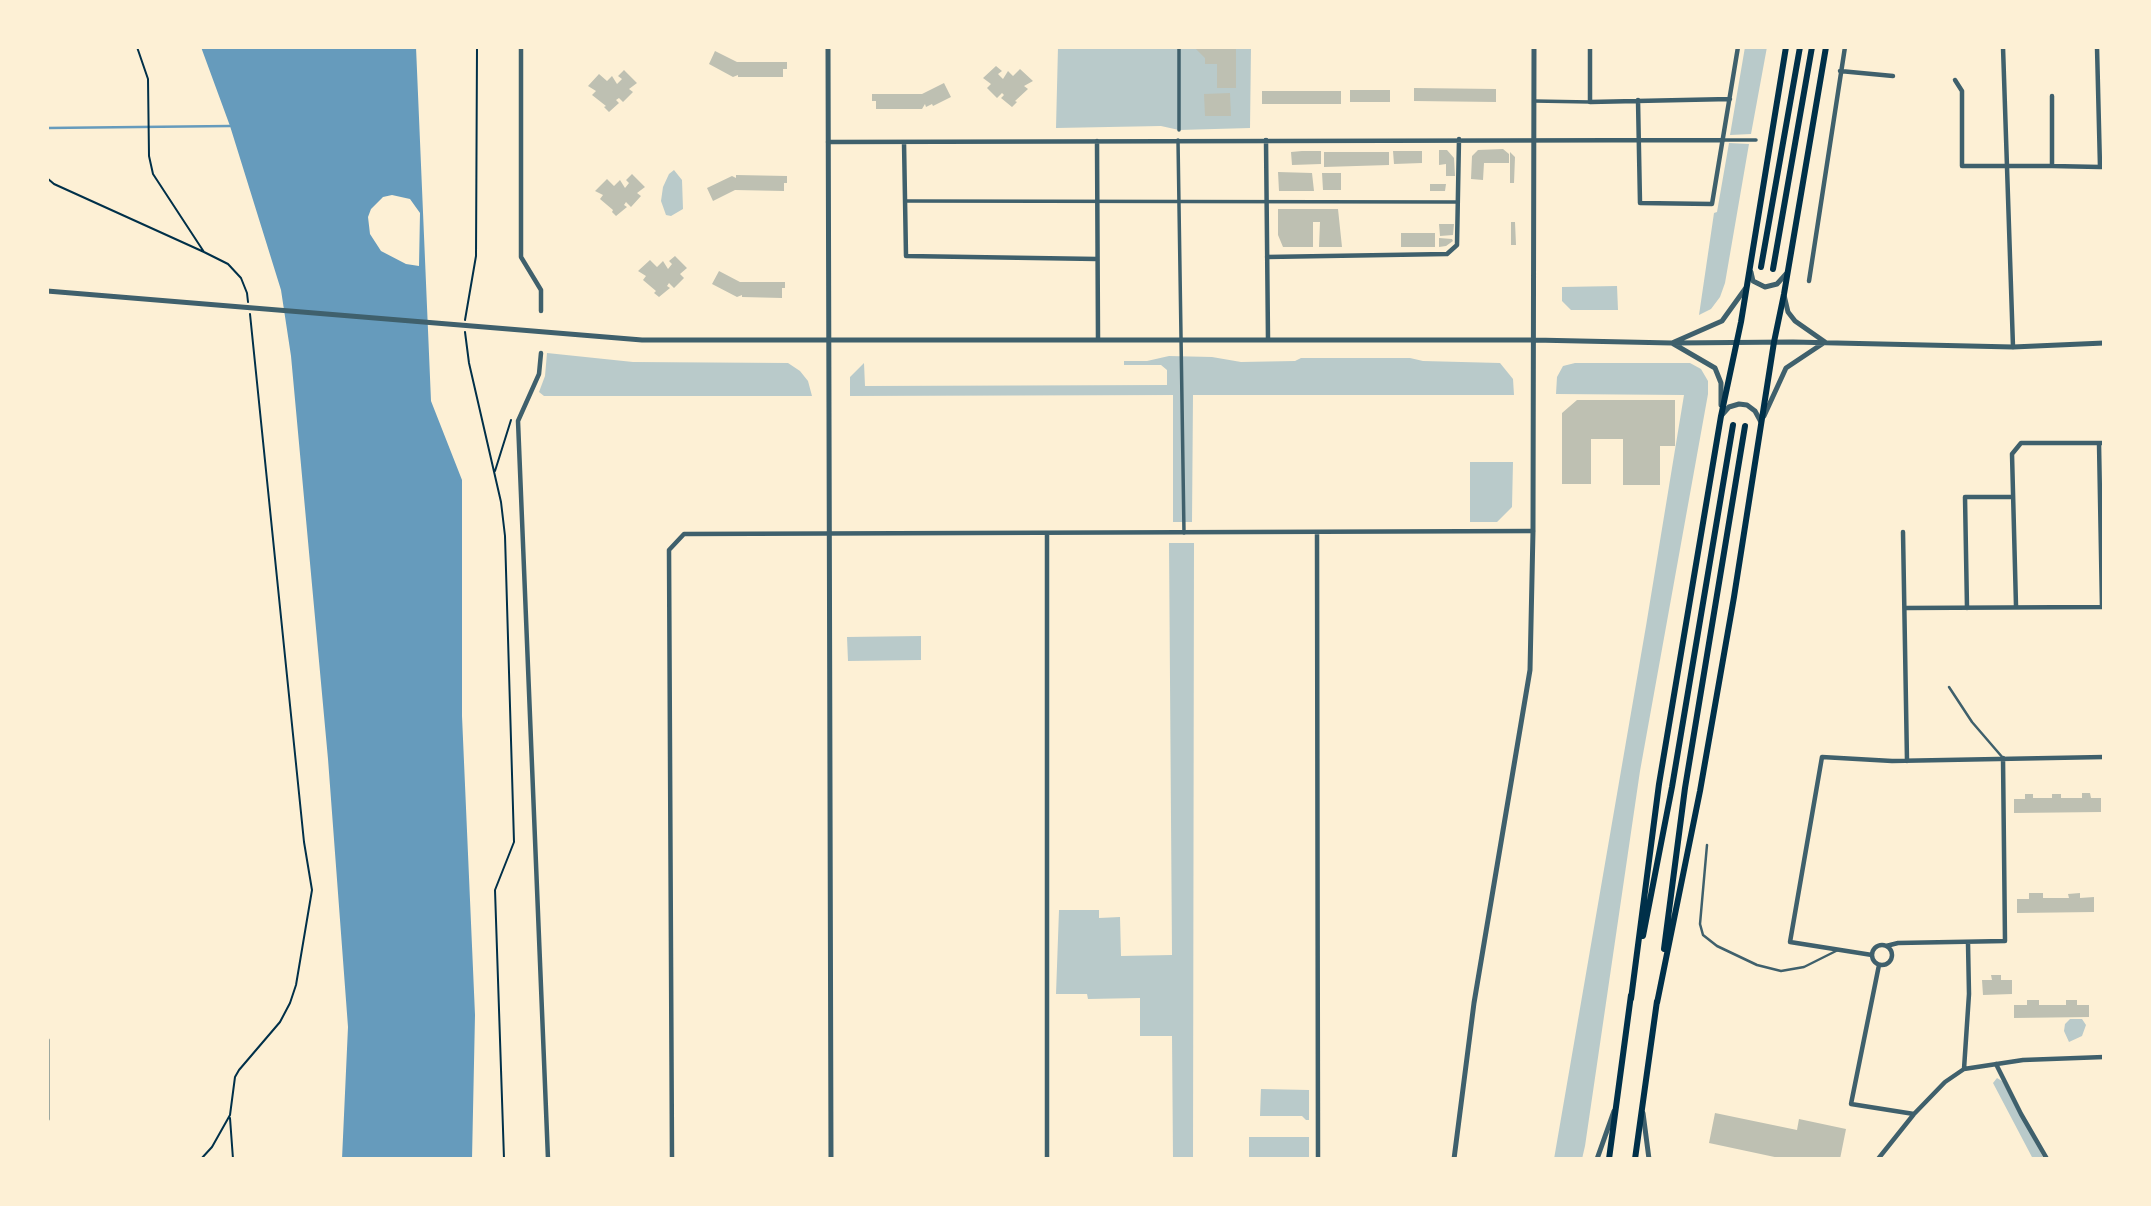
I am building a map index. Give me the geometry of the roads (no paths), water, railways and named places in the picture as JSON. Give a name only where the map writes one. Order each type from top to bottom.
[{"type":"main road","points":[[1609,1159],[1659,784],[1786,47]]},
{"type":"main road","points":[[1761,267],[1800,47]]},
{"type":"main road","points":[[1773,269],[1812,47]]},
{"type":"main road","points":[[1657,1003],[1700,790],[1826,47]]},
{"type":"main road","points":[[1631,999],[1672,787],[1733,425]]},
{"type":"main road","points":[[1635,1159],[1685,788],[1745,426]]},
{"type":"street","points":[[521,47],[522,257],[541,290],[541,311]]},
{"type":"street","points":[[828,47],[831,1159]]},
{"type":"street","points":[[1179,47],[1180,130]]},
{"type":"street","points":[[1454,1159],[1474,1003],[1530,670],[1533,531],[1534,47]]},
{"type":"street","points":[[1590,47],[1590,102]]},
{"type":"street","points":[[1639,100],[1640,203],[1712,204],[1738,47]]},
{"type":"street","points":[[1810,281],[1844,47]]},
{"type":"street","points":[[2003,47],[2013,347]]},
{"type":"street","points":[[1955,80],[1962,91],[1962,166],[2102,167],[2096,47]]},
{"type":"street","points":[[1840,71],[1893,76]]},
{"type":"street","points":[[2052,96],[2052,166]]},
{"type":"street","points":[[1534,101],[1730,99]]},
{"type":"street","points":[[1267,257],[1447,254],[1457,245],[1459,139]]},
{"type":"street","points":[[1178,140],[1184,533]]},
{"type":"street","points":[[1266,140],[1268,340]]},
{"type":"street","points":[[828,142],[1756,140]]},
{"type":"street","points":[[1097,141],[1098,340]]},
{"type":"street","points":[[904,142],[906,256],[1097,259]]},
{"type":"street","points":[[905,201],[1459,202]]},
{"type":"street","points":[[1750,265],[1753,281],[1765,287],[1777,284],[1788,269]]},
{"type":"street","points":[[1672,343],[1722,321],[1746,287]]},
{"type":"street","points":[[47,291],[642,340],[1534,340],[1825,342],[2013,347],[2104,343]]},
{"type":"street","points":[[1784,294],[1788,312],[1795,321],[1825,342]]},
{"type":"street","points":[[1761,422],[1786,368],[1825,342]]},
{"type":"street","points":[[1672,343],[1715,368],[1721,383],[1721,416]]},
{"type":"street","points":[[541,353],[539,374],[518,421],[548,1159]]},
{"type":"street","points":[[1721,416],[1729,407],[1747,405],[1755,411],[1761,422]]},
{"type":"street","points":[[1905,608],[2103,607],[2101,443],[2021,443],[2012,454],[2016,606]]},
{"type":"street","points":[[1967,608],[1965,497],[2012,497]]},
{"type":"street","points":[[672,1159],[669,550],[684,534],[1533,531]]},
{"type":"street","points":[[1317,532],[1318,1159]]},
{"type":"street","points":[[1903,533],[1907,761]]},
{"type":"street","points":[[1047,534],[1047,1159]]},
{"type":"street","points":[[1872,955],[1790,942],[1822,757],[1907,761],[2104,757]]},
{"type":"street","points":[[1886,946],[1890,950],[1890,960],[1879,965],[1872,955],[1876,947],[1898,943],[2005,942],[2003,758]]},
{"type":"street","points":[[1964,1069],[1969,994],[1968,943]]},
{"type":"street","points":[[1879,965],[1851,1104],[1914,1114]]},
{"type":"street","points":[[47,1040],[47,1119]]},
{"type":"street","points":[[1878,1159],[1914,1114],[1945,1082],[1964,1069],[1996,1063],[2104,1057]]},
{"type":"street","points":[[1996,1063],[2047,1159]]},
{"type":"street","points":[[1597,1159],[1616,1105]]},
{"type":"street","points":[[1642,1107],[1649,1159]]},
{"type":"lane","points":[[1949,687],[1972,722],[2003,758]]},
{"type":"lane","points":[[1707,845],[1700,924],[1703,935],[1710,941],[1757,965],[1781,971],[1804,967],[1840,949]]},
{"type":"water","points":[[201,47],[416,47],[431,401],[462,480],[462,716],[475,1015],[472,1159],[342,1159],[348,1027],[328,759],[291,356],[281,290],[230,126]],"holes":[[[392,195],[410,199],[420,213],[419,266],[406,264],[381,251],[370,234],[368,217],[371,209],[383,197]]]},
{"type":"waterway","points":[[47,128],[230,126]]}]
